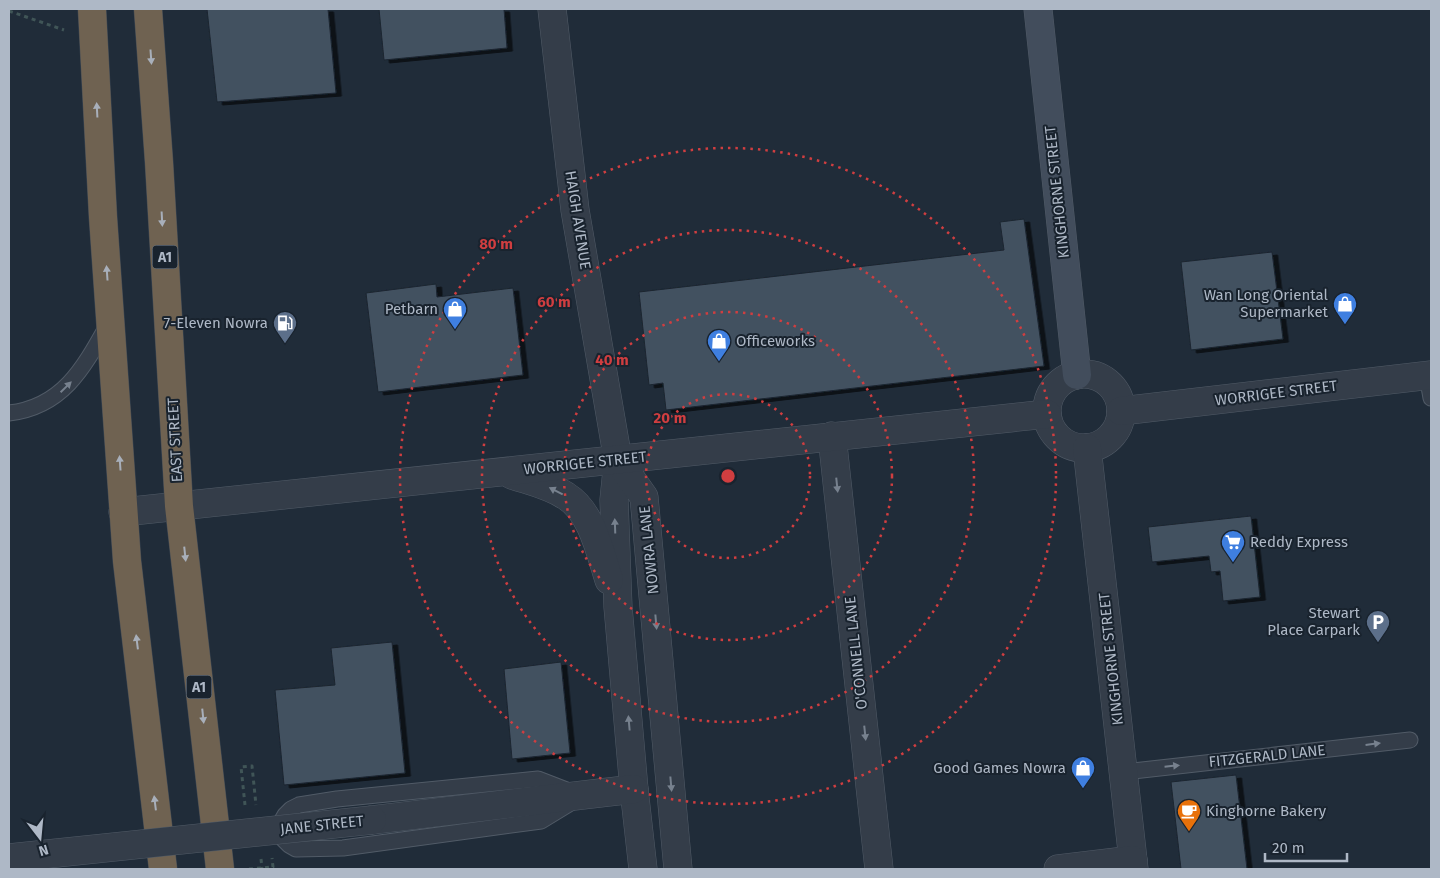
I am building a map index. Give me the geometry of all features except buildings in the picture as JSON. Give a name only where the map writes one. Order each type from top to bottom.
[{"type":"highway","points":[[92,9],[103,217],[127,561],[163,869]]},
{"type":"highway","name":"EAST STREET","points":[[148,9],[179,506],[220,869]]},
{"type":"street","name":"HAIGH AVENUE","points":[[552,9],[575,210],[618,460]]},
{"type":"street","name":"KINGHORNE STREET","points":[[1038,9],[1077,375]]},
{"type":"street","points":[[1087,374],[1108,382],[1119,400],[1120,422],[1115,432],[1098,446],[1087,448],[1068,445],[1060,439],[1049,424],[1047,414],[1048,403],[1052,393],[1058,385],[1077,375],[1087,374]]},
{"type":"street","name":"WORRIGEE STREET","points":[[1121,411],[1430,383]]},
{"type":"street","name":"WORRIGEE STREET","points":[[123,512],[1047,414]]},
{"type":"street","name":"O'CONNELL LANE","points":[[832,436],[879,869]]},
{"type":"street","name":"KINGHORNE STREET","points":[[1087,448],[1134,865]]},
{"type":"street","name":"NOWRA LANE","points":[[618,460],[614,500],[618,607],[643,869]]},
{"type":"street","name":"NOWRA LANE","points":[[618,460],[644,497],[678,863]]},
{"type":"street","name":"NOWRA LANE","points":[[501,472],[549,487],[568,497],[583,512],[592,531],[618,607]]},
{"type":"street","name":"NOWRA LANE","points":[[634,789],[664,706]]},
{"type":"street","name":"NOWRA LANE","points":[[634,789],[678,863]]},
{"type":"street","name":"JANE STREET","points":[[9,858],[372,820],[634,789]]},
{"type":"street","points":[[1058,869],[1134,865]]},
{"type":"lane","points":[[9,414],[24,412],[42,405],[59,394],[73,380],[110,321]]},
{"type":"lane","name":"FITZGERALD LANE","points":[[1124,772],[1410,740]]},
{"type":"lane","points":[[538,778],[582,796],[541,821],[343,848],[296,849],[283,839],[280,830],[281,822],[291,808],[337,799],[538,778]]},
{"type":"path","points":[[9,11],[64,30]]},
{"type":"place","name":"Wan Long Oriental Supermarket","points":[[1345,325]]},
{"type":"place","name":"Petbarn","points":[[455,330]]},
{"type":"place","name":"7-Eleven Nowra","points":[[285,344]]},
{"type":"place","name":"Officeworks","points":[[719,362]]},
{"type":"place","name":"Reddy Express","points":[[1233,563]]},
{"type":"place","name":"Stewart Place Carpark","points":[[1378,643]]},
{"type":"place","name":"Good Games Nowra","points":[[1083,789]]},
{"type":"place","name":"Kinghorne Bakery","points":[[1189,832]]}]
